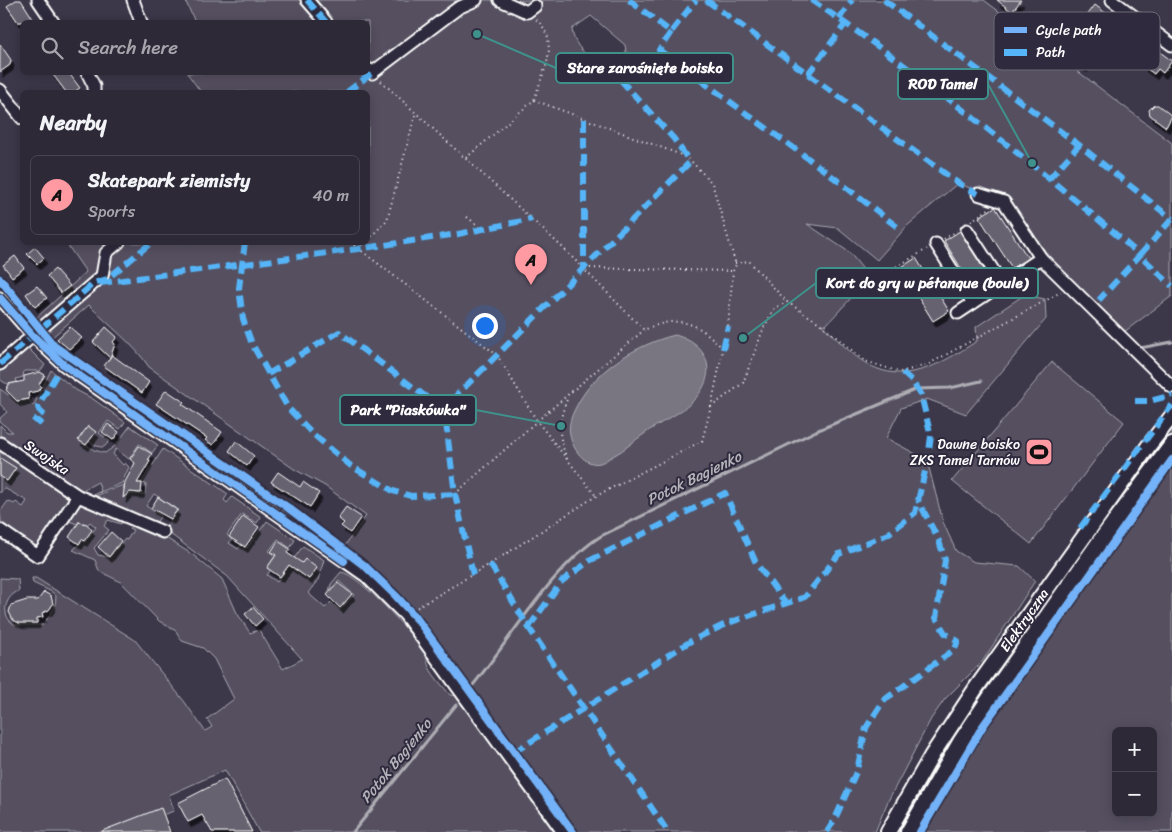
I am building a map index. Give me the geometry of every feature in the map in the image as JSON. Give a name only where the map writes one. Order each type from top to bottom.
[{"type":"main road","name":"Elektryczna","points":[[888,832],[932,755],[976,688],[1172,416]]},
{"type":"main road","name":"Elektryczna","points":[[908,832],[960,742],[992,694],[1172,444]]},
{"type":"street","points":[[38,0],[52,20]]},
{"type":"street","points":[[133,0],[140,20]]},
{"type":"street","points":[[307,0],[324,20]]},
{"type":"street","points":[[370,71],[458,8],[476,0]]},
{"type":"street","points":[[1112,0],[1128,12]]},
{"type":"street","points":[[509,1],[531,9]]},
{"type":"street","points":[[1160,36],[1172,45]]},
{"type":"street","points":[[88,75],[94,90]]},
{"type":"street","points":[[0,90],[20,115]]},
{"type":"street","points":[[978,194],[1004,202],[1041,258],[1070,288],[1095,304],[1172,387]]},
{"type":"street","points":[[967,226],[1002,284]]},
{"type":"street","points":[[936,244],[973,303]]},
{"type":"street","points":[[0,364],[102,276],[106,254],[116,245]]},
{"type":"street","points":[[958,313],[1041,258]]},
{"type":"street","points":[[0,298],[33,336],[82,378],[366,576],[405,615],[563,832]]},
{"type":"street","name":"Swojska","points":[[0,443],[78,496],[163,532]]},
{"type":"street","points":[[0,530],[38,556],[78,496]]},
{"type":"path","points":[[466,158],[534,100],[547,63],[549,50],[548,37],[531,9]]},
{"type":"path","points":[[370,71],[584,268],[644,330]]},
{"type":"path","points":[[534,100],[679,154],[691,161],[712,183],[735,263],[728,326]]},
{"type":"path","points":[[370,238],[387,220],[416,112]]},
{"type":"path","points":[[858,278],[871,277],[896,268],[967,226],[996,204]]},
{"type":"path","points":[[467,216],[482,229]]},
{"type":"path","points":[[353,245],[497,355],[537,421],[596,496]]},
{"type":"path","points":[[358,249],[361,245]]},
{"type":"path","points":[[735,263],[749,262],[787,302],[812,317],[865,361],[900,372],[927,365],[1070,288]]},
{"type":"path","points":[[584,268],[733,271]]},
{"type":"path","points":[[711,407],[744,383],[764,327],[775,308],[787,302]]},
{"type":"path","points":[[417,619],[408,609],[490,564],[596,496],[702,441],[723,349],[709,333],[686,321],[658,323],[644,330],[537,421],[456,494]]},
{"type":"path","points":[[568,394],[559,418],[560,440],[568,462]]},
{"type":"shaded area","points":[[185,0],[984,0],[1000,12],[994,12],[994,70],[1076,70],[1172,143],[1172,296],[1120,335],[1040,260],[1004,203],[958,183],[907,226],[877,260],[838,228],[807,224],[849,252],[862,268],[854,295],[826,325],[821,324],[868,365],[884,371],[900,373],[931,367],[977,341],[976,327],[1024,295],[1045,299],[1046,319],[966,414],[927,399],[901,408],[886,438],[927,460],[943,522],[956,551],[974,562],[1019,566],[1035,581],[982,662],[945,699],[931,719],[888,801],[875,832],[577,832],[424,620],[375,570],[343,548],[366,516],[325,486],[294,469],[149,367],[128,343],[89,305],[50,339],[34,320],[86,272],[67,245],[370,245],[370,90],[200,90],[188,75],[370,75],[370,20],[194,20]],"holes":[[[591,16],[625,45],[630,79],[612,71],[585,54],[574,38],[572,29]]]},
{"type":"shaded area","points":[[675,335],[697,346],[707,363],[708,372],[700,393],[681,411],[649,430],[605,461],[594,463],[584,459],[573,445],[569,428],[572,415],[583,395],[604,372],[617,362],[645,345]]},
{"type":"shaded area","points":[[27,347],[45,365],[40,371],[24,371],[23,377],[16,379],[17,382],[10,384],[4,382],[0,379],[0,371]]},
{"type":"shaded area","name":"Dawne boisko ZKS Tamel Tarnów","points":[[1052,362],[1124,422],[1031,544],[952,481]]},
{"type":"shaded area","points":[[51,370],[76,390],[93,399],[125,422],[120,429],[108,421],[99,433],[110,441],[104,447],[79,440],[94,450],[105,453],[115,446],[130,426],[158,445],[152,453],[139,444],[129,459],[116,449],[113,454],[123,465],[125,463],[129,467],[122,483],[91,496],[101,491],[98,482],[81,491],[17,449],[17,446],[11,442],[8,443],[0,438],[0,425],[7,432],[13,432],[0,422],[0,418],[7,412],[0,404],[0,389],[17,401],[29,399],[33,406]]},
{"type":"shaded area","points":[[1172,426],[1172,434],[1097,535],[1092,533]]},
{"type":"shaded area","points":[[0,448],[70,496],[39,547],[32,546],[2,527],[0,512],[8,501],[14,504],[16,502],[23,507],[27,501],[4,488],[0,493]]},
{"type":"shaded area","points":[[163,449],[228,494],[224,500],[227,503],[232,497],[261,517],[257,523],[242,514],[227,535],[232,539],[229,543],[238,549],[241,545],[247,548],[267,521],[295,540],[290,548],[278,539],[269,551],[275,556],[267,568],[271,570],[267,575],[277,582],[303,546],[324,560],[318,580],[308,593],[325,608],[331,602],[340,610],[354,595],[339,581],[330,590],[335,595],[328,595],[331,584],[341,572],[361,583],[387,608],[421,647],[433,674],[450,695],[456,696],[554,832],[259,832],[225,770],[169,795],[174,811],[113,832],[0,832],[0,578],[18,579],[19,591],[10,597],[6,607],[8,617],[16,625],[43,625],[55,607],[56,596],[52,592],[33,583],[32,578],[36,578],[135,640],[184,701],[205,731],[212,727],[207,719],[234,699],[214,659],[203,648],[182,641],[176,631],[159,621],[121,582],[99,571],[95,560],[73,550],[82,541],[85,542],[96,527],[90,522],[87,525],[79,521],[77,524],[69,521],[78,505],[83,504],[122,520],[121,524],[108,520],[104,526],[109,530],[94,548],[98,555],[109,557],[125,539],[127,540],[133,530],[129,528],[133,524],[166,538],[193,555],[222,579],[237,613],[250,633],[259,630],[283,669],[302,659],[227,576],[166,531],[165,528],[178,510],[154,494],[146,506],[161,516],[155,524],[93,497],[123,485],[125,494],[145,494],[146,484],[141,483]]},
{"type":"shaded area","points":[[1172,467],[1172,832],[925,832],[1000,708]]},
{"type":"shaded area","points":[[1089,538],[1093,540],[947,752],[900,832],[894,832],[976,697]]},
{"type":"building","points":[[16,0],[21,0],[34,20],[20,20],[18,22],[7,6]]},
{"type":"building","points":[[997,0],[1021,0],[1012,12]]},
{"type":"building","points":[[1095,5],[1104,12],[1090,12]]},
{"type":"building","points":[[0,44],[11,60],[10,65],[0,72]]},
{"type":"building","points":[[1160,52],[1172,61],[1163,73],[1159,70]]},
{"type":"building","points":[[1148,70],[1157,70],[1154,74]]},
{"type":"building","points":[[53,75],[70,75],[80,88],[77,90],[64,90]]},
{"type":"building","points":[[1154,105],[1158,105],[1172,116],[1166,127],[1150,115],[1149,110]]},
{"type":"building","points":[[995,207],[1028,258],[1012,268],[979,217]]},
{"type":"building","points":[[960,231],[992,282],[976,292],[944,241]]},
{"type":"building","points":[[35,247],[44,258],[37,264],[27,254]]},
{"type":"building","points":[[15,256],[24,268],[12,277],[3,265]]},
{"type":"building","points":[[916,258],[949,311],[933,321],[900,268]]},
{"type":"building","points":[[55,269],[70,286],[61,293],[47,276]]},
{"type":"building","points":[[37,286],[47,298],[35,307],[26,294]]},
{"type":"building","points":[[70,327],[82,338],[69,349],[57,339]]},
{"type":"building","points":[[106,327],[117,337],[113,342],[115,344],[110,358],[93,342]]},
{"type":"building","points":[[112,355],[149,382],[142,393],[104,366]]},
{"type":"building","points":[[40,372],[45,375],[39,384],[41,386],[38,391],[28,393],[29,399],[17,401],[6,390],[9,384],[24,381],[24,376]]},
{"type":"building","points":[[166,390],[184,402],[182,404],[222,432],[213,445],[205,440],[207,438],[156,404]]},
{"type":"building","points":[[108,424],[119,432],[113,440],[102,432]]},
{"type":"building","points":[[88,426],[96,432],[86,445],[78,440]]},
{"type":"building","points":[[236,441],[254,456],[247,466],[229,451]]},
{"type":"building","points":[[139,446],[152,454],[137,483],[142,483],[141,493],[130,492],[123,498],[125,482],[135,463],[130,459]]},
{"type":"building","points":[[0,458],[16,468],[7,481],[0,476]]},
{"type":"building","points":[[278,472],[300,487],[303,482],[319,493],[310,507],[271,482]]},
{"type":"building","points":[[158,497],[177,510],[171,519],[151,508]]},
{"type":"building","points":[[346,507],[361,517],[350,533],[341,526],[344,523],[338,518]]},
{"type":"building","points":[[243,516],[259,527],[245,547],[229,537]]},
{"type":"building","points":[[79,522],[87,524],[92,530],[84,541],[82,539],[79,544],[69,537]]},
{"type":"building","points":[[111,532],[121,541],[109,557],[98,547]]},
{"type":"building","points":[[278,541],[290,549],[287,553],[302,563],[305,559],[317,568],[309,579],[289,565],[280,577],[267,568],[276,555],[271,552]]},
{"type":"building","points":[[338,583],[352,594],[340,608],[327,595]]},
{"type":"building","points":[[44,592],[51,596],[53,604],[49,610],[42,613],[43,617],[37,618],[37,623],[19,623],[13,620],[9,612],[11,605],[27,600],[38,600]]},
{"type":"building","points":[[253,607],[263,619],[255,626],[245,614]]},
{"type":"building","points":[[225,779],[252,832],[212,832],[202,815],[188,822],[178,803]]},
{"type":"building","points":[[161,808],[170,832],[102,832],[102,831]]},
{"type":"waterway","name":"Potok Bagienko","points":[[1140,348],[1172,342]]},
{"type":"waterway","name":"Potok Bagienko","points":[[473,685],[549,585],[583,549],[601,536],[816,431],[917,389],[950,388],[981,381]]},
{"type":"waterway","name":"Potok Bagienko","points":[[353,832],[456,705]]},
{"type":"marked path","points":[[307,0],[324,20]]},
{"type":"marked path","points":[[629,0],[671,32],[696,0]]},
{"type":"marked path","points":[[706,0],[958,183],[978,194]]},
{"type":"marked path","points":[[811,0],[938,91],[1060,188],[1140,255],[1099,300]]},
{"type":"marked path","points":[[839,19],[852,0]]},
{"type":"marked path","points":[[884,0],[1079,145],[1172,219]]},
{"type":"marked path","points":[[808,74],[846,23]]},
{"type":"marked path","points":[[671,32],[659,50],[824,170],[900,229]]},
{"type":"marked path","points":[[608,66],[674,139],[688,159]]},
{"type":"marked path","points":[[370,71],[372,73],[370,75]]},
{"type":"marked path","points":[[350,90],[369,75]]},
{"type":"marked path","points":[[584,119],[584,268]]},
{"type":"marked path","points":[[1049,179],[1079,145]]},
{"type":"marked path","points":[[473,575],[455,494],[444,408],[691,161]]},
{"type":"marked path","points":[[100,283],[358,249],[458,234],[532,219]]},
{"type":"marked path","points":[[1172,219],[1140,255],[1172,286]]},
{"type":"marked path","points":[[0,364],[94,283],[107,279],[148,245]]},
{"type":"marked path","points":[[245,245],[239,288],[243,319],[252,344],[288,408],[314,435],[351,466],[393,491],[411,496],[455,494]]},
{"type":"marked path","points":[[723,349],[728,326]]},
{"type":"marked path","points":[[268,374],[339,332],[445,411]]},
{"type":"marked path","points":[[33,418],[39,423],[45,416],[38,406],[58,372]]},
{"type":"marked path","points":[[514,752],[691,641],[728,623],[805,597],[839,554],[888,534],[915,513],[928,459],[931,436],[921,395],[912,381],[902,372]]},
{"type":"marked path","points":[[1135,401],[1150,401],[1172,395]]},
{"type":"marked path","points":[[1080,528],[1172,405]]},
{"type":"marked path","points":[[529,627],[562,581],[591,560],[725,493],[756,563],[786,604]]},
{"type":"marked path","points":[[827,832],[835,819],[857,770],[866,728],[884,700],[955,649],[958,641],[945,633],[936,618],[945,560],[939,541],[918,500]]},
{"type":"marked path","points":[[490,564],[527,625],[668,832]]},
{"type":"cycle path","points":[[0,279],[54,346],[287,507],[365,566],[417,619],[573,832]]},
{"type":"cycle path","points":[[0,298],[33,336],[64,365],[344,561]]},
{"type":"cycle path","points":[[920,832],[983,726],[1172,460]]},
{"type":"place","name":"Stare zarośnięte boisko","points":[[477,34]]},
{"type":"place","name":"ROD Tamel","points":[[1032,163]]},
{"type":"place","name":"Skatepark ziemisty","points":[[531,285]]},
{"type":"place","name":"Kort do gry w pétanque (boule)","points":[[743,338]]},
{"type":"place","name":"Park \"Piaskówka\"","points":[[561,426]]},
{"type":"place","name":"Dawne boisko ZKS Tamel Tarnów","points":[[1039,452]]}]
